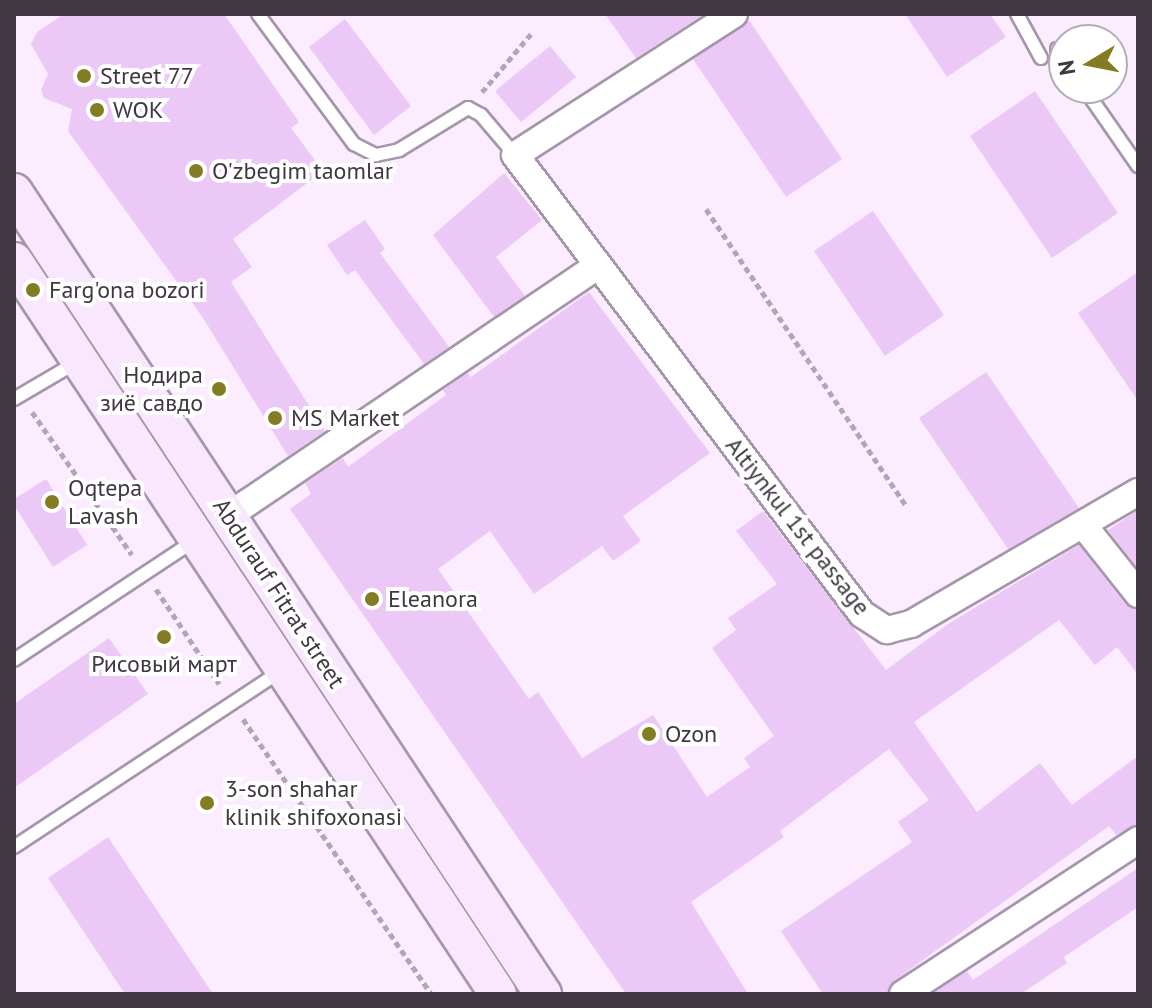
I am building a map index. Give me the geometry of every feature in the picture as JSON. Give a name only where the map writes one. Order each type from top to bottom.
[{"type":"main road","name":"Abdurauf Fitrat street","points":[[14,192],[543,994]]},
{"type":"main road","name":"Abdurauf Fitrat street","points":[[14,261],[498,994]]},
{"type":"main road","points":[[198,538],[228,516]]},
{"type":"street","points":[[515,155],[734,14]]},
{"type":"street","name":"Altiynkul 1st passage","points":[[515,155],[862,614],[887,630],[911,624],[1138,492]]},
{"type":"street","points":[[228,516],[597,266]]},
{"type":"street","points":[[1084,526],[1138,594]]},
{"type":"street","points":[[903,994],[1138,840]]},
{"type":"lane","points":[[258,14],[354,144],[376,155],[399,150],[468,108],[481,115],[515,155]]},
{"type":"lane","points":[[1017,14],[1041,58]]},
{"type":"lane","points":[[1095,104],[1138,166]]},
{"type":"lane","points":[[14,399],[79,360]]},
{"type":"lane","points":[[14,660],[198,538]]},
{"type":"lane","points":[[14,847],[283,669]]},
{"type":"path","points":[[468,108],[531,34]]},
{"type":"path","points":[[706,209],[906,506]]},
{"type":"building","points":[[64,14],[224,14],[299,122],[291,128],[323,171],[233,239],[252,267],[231,282],[325,431],[288,456],[203,318],[68,131],[72,109],[44,98],[41,90],[48,74],[31,44],[37,32]]},
{"type":"building","points":[[605,14],[704,14],[636,58]]},
{"type":"building","points":[[905,14],[990,14],[1006,37],[947,77]]},
{"type":"building","points":[[345,19],[411,106],[374,135],[309,47]]},
{"type":"building","points":[[749,20],[842,159],[786,197],[693,59]]},
{"type":"building","points":[[550,46],[576,77],[521,122],[495,91]]},
{"type":"building","points":[[1035,91],[1118,213],[1052,258],[970,136]]},
{"type":"building","points":[[504,173],[542,220],[496,257],[525,296],[494,317],[433,235]]},
{"type":"building","points":[[873,211],[944,315],[885,356],[814,251]]},
{"type":"building","points":[[365,220],[385,249],[380,253],[449,347],[424,364],[355,270],[347,275],[327,245]]},
{"type":"building","points":[[1138,272],[1138,401],[1078,313]]},
{"type":"building","points":[[589,292],[710,453],[623,516],[641,541],[613,561],[602,546],[534,594],[490,531],[438,569],[529,699],[538,692],[582,758],[653,715],[707,797],[750,767],[744,758],[774,736],[712,648],[736,630],[728,618],[777,584],[736,531],[763,511],[886,670],[948,624],[1079,545],[1125,604],[1138,610],[1138,675],[1117,647],[1095,665],[1059,620],[914,722],[977,812],[1040,763],[1072,805],[1138,756],[1138,824],[1116,835],[1109,826],[894,981],[887,994],[823,994],[781,931],[912,842],[898,822],[929,800],[889,749],[780,831],[784,837],[691,902],[748,994],[626,994],[290,509],[311,494],[305,483],[343,458],[348,467],[446,395],[443,390],[467,373],[471,377]]},
{"type":"building","points":[[986,372],[1079,508],[1008,549],[919,418]]},
{"type":"building","points":[[46,479],[87,545],[53,567],[14,505],[14,499]]},
{"type":"building","points":[[1138,510],[1138,568],[1108,530]]},
{"type":"building","points":[[109,638],[148,694],[14,788],[14,704]]},
{"type":"building","points":[[108,837],[213,994],[125,994],[48,878]]},
{"type":"building","points":[[1138,868],[1138,907],[1064,957],[1067,963],[1021,994],[932,994],[967,971],[973,980]]},
{"type":"place","name":"Street 77","points":[[84,76]]},
{"type":"place","name":"WOK","points":[[97,110]]},
{"type":"place","name":"O'zbegim taomlar","points":[[196,171]]},
{"type":"place","name":"Farg'ona bozori","points":[[33,290]]},
{"type":"place","name":"Нодира зиё савдо","points":[[219,389]]},
{"type":"place","name":"MS Market","points":[[275,418]]},
{"type":"place","name":"Oqtepa Lavash","points":[[52,502]]},
{"type":"place","name":"Eleanora","points":[[372,599]]},
{"type":"place","name":"Рисовый март","points":[[164,637]]},
{"type":"place","name":"Ozon","points":[[649,734]]},
{"type":"place","name":"3-son shahar klinik shifoxonasi","points":[[207,803]]}]
